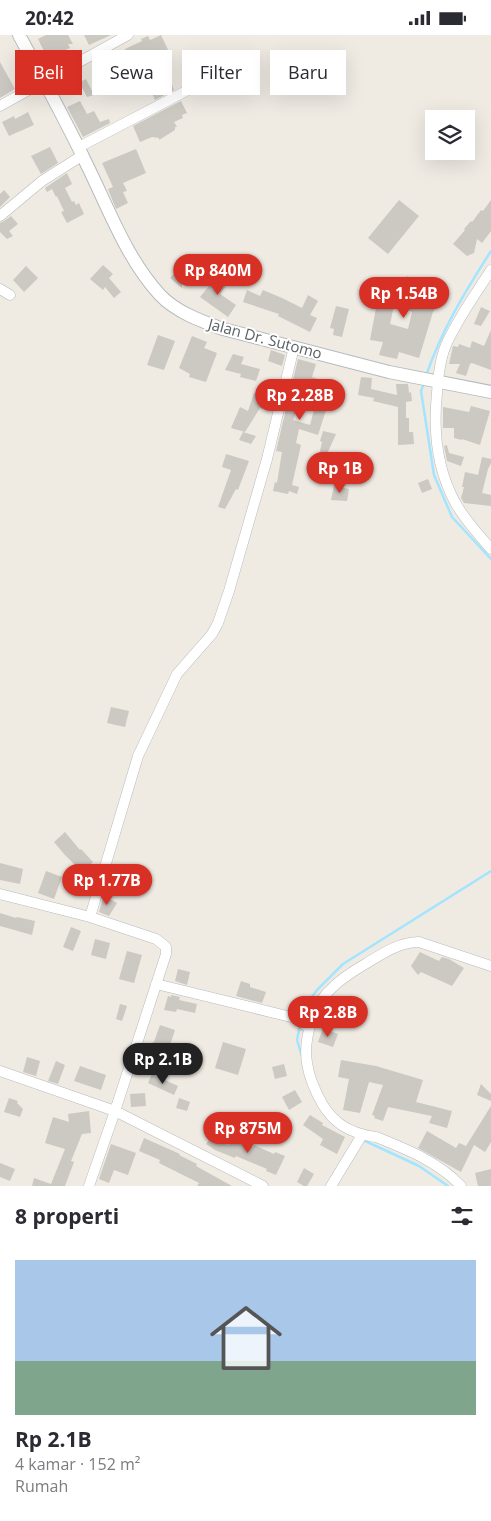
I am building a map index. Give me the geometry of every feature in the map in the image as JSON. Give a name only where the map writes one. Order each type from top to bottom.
[{"type":"street","name":"Jalan Dr. Sutomo","points":[[19,35],[27,50]]},
{"type":"street","points":[[82,60],[128,35]]},
{"type":"street","points":[[0,216],[81,151],[182,93]]},
{"type":"street","points":[[0,106],[19,95]]},
{"type":"street","name":"Jalan Dr. Sutomo","points":[[51,95],[81,151],[124,241],[143,273],[161,296],[181,311],[223,329],[406,375],[491,392]]},
{"type":"street","points":[[489,277],[468,303],[446,347],[437,382],[434,419],[437,453],[456,504],[474,530],[491,549]]},
{"type":"street","points":[[0,289],[10,295]]},
{"type":"street","points":[[90,917],[138,756],[177,674],[212,634],[220,615],[267,459],[294,347]]},
{"type":"street","points":[[0,894],[90,917],[156,939],[166,947],[166,954],[89,1186]]},
{"type":"street","points":[[461,1186],[428,1160],[374,1136],[361,1136],[334,1119],[324,1106],[311,1079],[306,1062],[307,1026],[318,1006],[332,987],[378,956],[400,945],[419,942],[491,966]]},
{"type":"street","points":[[156,984],[295,1018],[307,1026]]},
{"type":"street","points":[[0,1071],[115,1111],[263,1186]]},
{"type":"street","points":[[331,1186],[361,1136]]},
{"type":"building","points":[[46,35],[68,35],[73,44],[68,44],[70,48],[66,50],[44,50],[38,39]]},
{"type":"building","points":[[84,35],[111,35],[89,45]]},
{"type":"building","points":[[161,35],[168,50],[125,49],[148,36],[150,40]]},
{"type":"building","points":[[0,62],[15,89],[0,98]]},
{"type":"building","points":[[86,79],[92,95],[94,95],[87,97],[82,88],[82,81]]},
{"type":"building","points":[[153,95],[164,95],[155,100]]},
{"type":"building","points":[[80,101],[87,114],[94,111],[100,122],[109,119],[110,123],[83,137],[67,107]]},
{"type":"building","points":[[181,101],[187,113],[182,115],[183,118],[174,122],[177,127],[175,127],[175,130],[159,140],[159,138],[152,137],[140,142],[133,126]]},
{"type":"building","points":[[28,112],[34,125],[9,136],[2,122],[14,116],[15,119]]},
{"type":"building","points":[[50,147],[58,163],[41,174],[31,156]]},
{"type":"building","points":[[136,149],[146,173],[123,183],[127,191],[123,192],[128,203],[116,209],[108,189],[113,187],[102,163]]},
{"type":"building","points":[[67,173],[72,184],[65,188],[72,202],[74,201],[76,205],[79,203],[84,214],[67,223],[61,212],[64,211],[57,196],[52,189],[47,192],[45,188]]},
{"type":"building","points":[[4,190],[10,197],[0,207],[0,194]]},
{"type":"building","points":[[399,200],[419,216],[388,254],[368,238]]},
{"type":"building","points":[[491,200],[491,231],[482,243],[477,239],[474,253],[467,256],[453,244]]},
{"type":"building","points":[[11,216],[18,224],[9,231],[13,236],[7,239],[0,232],[0,223]]},
{"type":"building","points":[[103,265],[113,274],[109,278],[121,292],[114,298],[105,287],[103,290],[90,279]]},
{"type":"building","points":[[186,265],[192,270],[182,284],[182,288],[170,278],[179,267],[180,272]]},
{"type":"building","points":[[26,266],[38,278],[24,292],[13,280]]},
{"type":"building","points":[[218,275],[229,282],[220,294],[236,305],[228,317],[200,297]]},
{"type":"building","points":[[407,276],[444,294],[433,312],[419,358],[399,352],[397,359],[379,355],[383,342],[370,340],[380,290],[400,295]],"holes":[[[395,301],[412,312],[408,329],[390,324]]]},
{"type":"building","points":[[247,290],[260,296],[263,290],[302,308],[308,295],[318,301],[310,315],[317,318],[310,332],[278,316],[279,314],[243,302]]},
{"type":"building","points":[[336,306],[349,309],[342,337],[333,335],[334,329],[330,328]]},
{"type":"building","points":[[481,307],[490,311],[481,326],[474,324]]},
{"type":"building","points":[[491,330],[491,370],[472,363],[466,376],[456,373],[460,364],[449,364],[453,346],[458,347],[459,344],[470,348],[472,341],[484,346]]},
{"type":"building","points":[[158,335],[175,341],[164,370],[147,365]]},
{"type":"building","points":[[192,336],[207,342],[204,348],[217,353],[206,382],[189,377],[190,374],[179,368]]},
{"type":"building","points":[[271,350],[285,355],[282,366],[268,361]]},
{"type":"building","points":[[233,354],[244,357],[241,364],[260,369],[256,381],[240,377],[241,374],[225,370]]},
{"type":"building","points":[[298,359],[316,364],[312,377],[330,383],[324,399],[329,401],[318,435],[299,429],[296,443],[301,445],[292,485],[299,487],[297,494],[289,491],[288,494],[273,491],[275,482],[277,483],[282,452],[276,451]],"holes":[[[299,404],[314,410],[310,425],[293,420]]]},
{"type":"building","points":[[361,377],[372,378],[371,389],[397,395],[396,384],[408,384],[412,401],[406,402],[406,418],[409,418],[409,432],[413,432],[414,444],[398,445],[398,407],[373,401],[374,398],[358,395]]},
{"type":"building","points":[[254,393],[268,396],[263,409],[260,408],[245,432],[231,428],[240,407],[248,411]]},
{"type":"building","points":[[471,406],[490,411],[480,445],[454,438],[454,428],[443,428],[443,407],[469,412]]},
{"type":"building","points":[[323,431],[336,434],[327,454],[332,455],[329,468],[317,464]]},
{"type":"building","points":[[243,432],[256,436],[251,444],[239,440]]},
{"type":"building","points":[[447,445],[449,453],[464,457],[461,466],[447,461],[444,446]]},
{"type":"building","points":[[226,454],[249,461],[238,490],[236,489],[225,509],[218,507],[231,470],[222,467]]},
{"type":"building","points":[[482,457],[491,459],[482,493],[491,495],[491,506],[464,503],[461,498],[465,472],[478,475]]},
{"type":"building","points":[[428,479],[432,489],[422,493],[418,483]]},
{"type":"building","points":[[334,486],[349,489],[347,501],[331,500]]},
{"type":"building","points":[[111,707],[129,711],[125,727],[107,723]]},
{"type":"building","points":[[65,832],[93,862],[82,872],[54,842]]},
{"type":"building","points":[[0,863],[23,869],[20,884],[0,880]]},
{"type":"building","points":[[76,870],[86,881],[79,888],[68,877]]},
{"type":"building","points":[[46,871],[62,877],[54,899],[38,893]]},
{"type":"building","points":[[105,896],[117,903],[109,916],[99,912]]},
{"type":"building","points":[[0,913],[35,921],[32,935],[0,926]]},
{"type":"building","points":[[71,927],[81,931],[73,951],[63,947]]},
{"type":"building","points":[[95,939],[110,943],[106,959],[91,955]]},
{"type":"building","points":[[127,951],[142,955],[134,983],[119,979]]},
{"type":"building","points":[[420,952],[439,961],[442,957],[449,959],[464,968],[452,986],[421,972],[418,975],[411,966]]},
{"type":"building","points":[[178,969],[190,972],[187,985],[175,981]]},
{"type":"building","points":[[241,981],[250,984],[250,987],[266,992],[262,1003],[236,996]]},
{"type":"building","points":[[171,995],[180,997],[179,1000],[197,1004],[195,1013],[177,1009],[176,1012],[164,1010],[168,996],[171,997]]},
{"type":"building","points":[[120,1004],[127,1006],[122,1021],[116,1019]]},
{"type":"building","points":[[160,1025],[175,1030],[160,1063],[153,1060],[155,1055],[148,1051],[154,1042]]},
{"type":"building","points":[[323,1028],[338,1034],[333,1047],[318,1042]]},
{"type":"building","points":[[223,1042],[246,1049],[238,1075],[215,1068]]},
{"type":"building","points":[[27,1057],[40,1061],[36,1076],[23,1072]]},
{"type":"building","points":[[341,1060],[376,1066],[423,1080],[416,1102],[452,1111],[447,1128],[429,1123],[432,1116],[388,1107],[383,1121],[374,1118],[375,1116],[372,1115],[383,1085],[369,1082],[360,1113],[343,1110],[349,1079],[338,1077]]},
{"type":"building","points":[[56,1061],[65,1065],[58,1084],[48,1081]]},
{"type":"building","points":[[284,1064],[287,1076],[275,1079],[272,1067]]},
{"type":"building","points":[[80,1066],[106,1075],[101,1090],[74,1081]]},
{"type":"building","points":[[152,1074],[178,1086],[174,1095],[148,1083]]},
{"type":"building","points":[[481,1084],[491,1094],[491,1101],[477,1095]]},
{"type":"building","points":[[295,1090],[302,1102],[289,1110],[282,1097]]},
{"type":"building","points":[[145,1093],[146,1106],[131,1107],[130,1094]]},
{"type":"building","points":[[9,1098],[18,1101],[17,1103],[23,1109],[20,1117],[4,1112]]},
{"type":"building","points":[[179,1098],[190,1102],[187,1111],[176,1108]]},
{"type":"building","points":[[491,1106],[491,1142],[485,1152],[474,1145],[461,1172],[418,1148],[427,1131],[456,1148],[459,1143],[466,1146]]},
{"type":"building","points":[[89,1111],[91,1133],[82,1134],[71,1161],[74,1162],[65,1186],[32,1186],[34,1178],[51,1184],[65,1149],[45,1143],[53,1117],[69,1122],[68,1114]]},
{"type":"building","points":[[310,1115],[323,1123],[322,1125],[345,1137],[337,1154],[320,1145],[323,1139],[303,1125]]},
{"type":"building","points":[[213,1134],[228,1145],[231,1139],[285,1156],[276,1175],[266,1171],[267,1169],[236,1156],[235,1158],[215,1150],[206,1144]]},
{"type":"building","points":[[144,1138],[180,1154],[197,1164],[196,1166],[232,1186],[197,1186],[199,1183],[159,1163],[160,1160],[139,1151]]},
{"type":"building","points":[[111,1144],[136,1153],[128,1175],[114,1170],[109,1183],[99,1179]]},
{"type":"building","points":[[0,1163],[15,1169],[10,1181],[0,1177]]},
{"type":"building","points":[[304,1168],[314,1174],[307,1186],[297,1182]]},
{"type":"building","points":[[491,1169],[491,1186],[478,1186],[475,1173]]},
{"type":"waterway","points":[[426,376],[439,343],[463,296],[491,251]]},
{"type":"waterway","points":[[424,383],[421,391],[434,475],[452,517],[491,559]]},
{"type":"waterway","points":[[300,1019],[302,1010],[317,990],[343,964],[491,871]]},
{"type":"waterway","points":[[300,1025],[297,1040],[302,1056]]},
{"type":"waterway","points":[[363,1140],[419,1166],[448,1186]]}]
